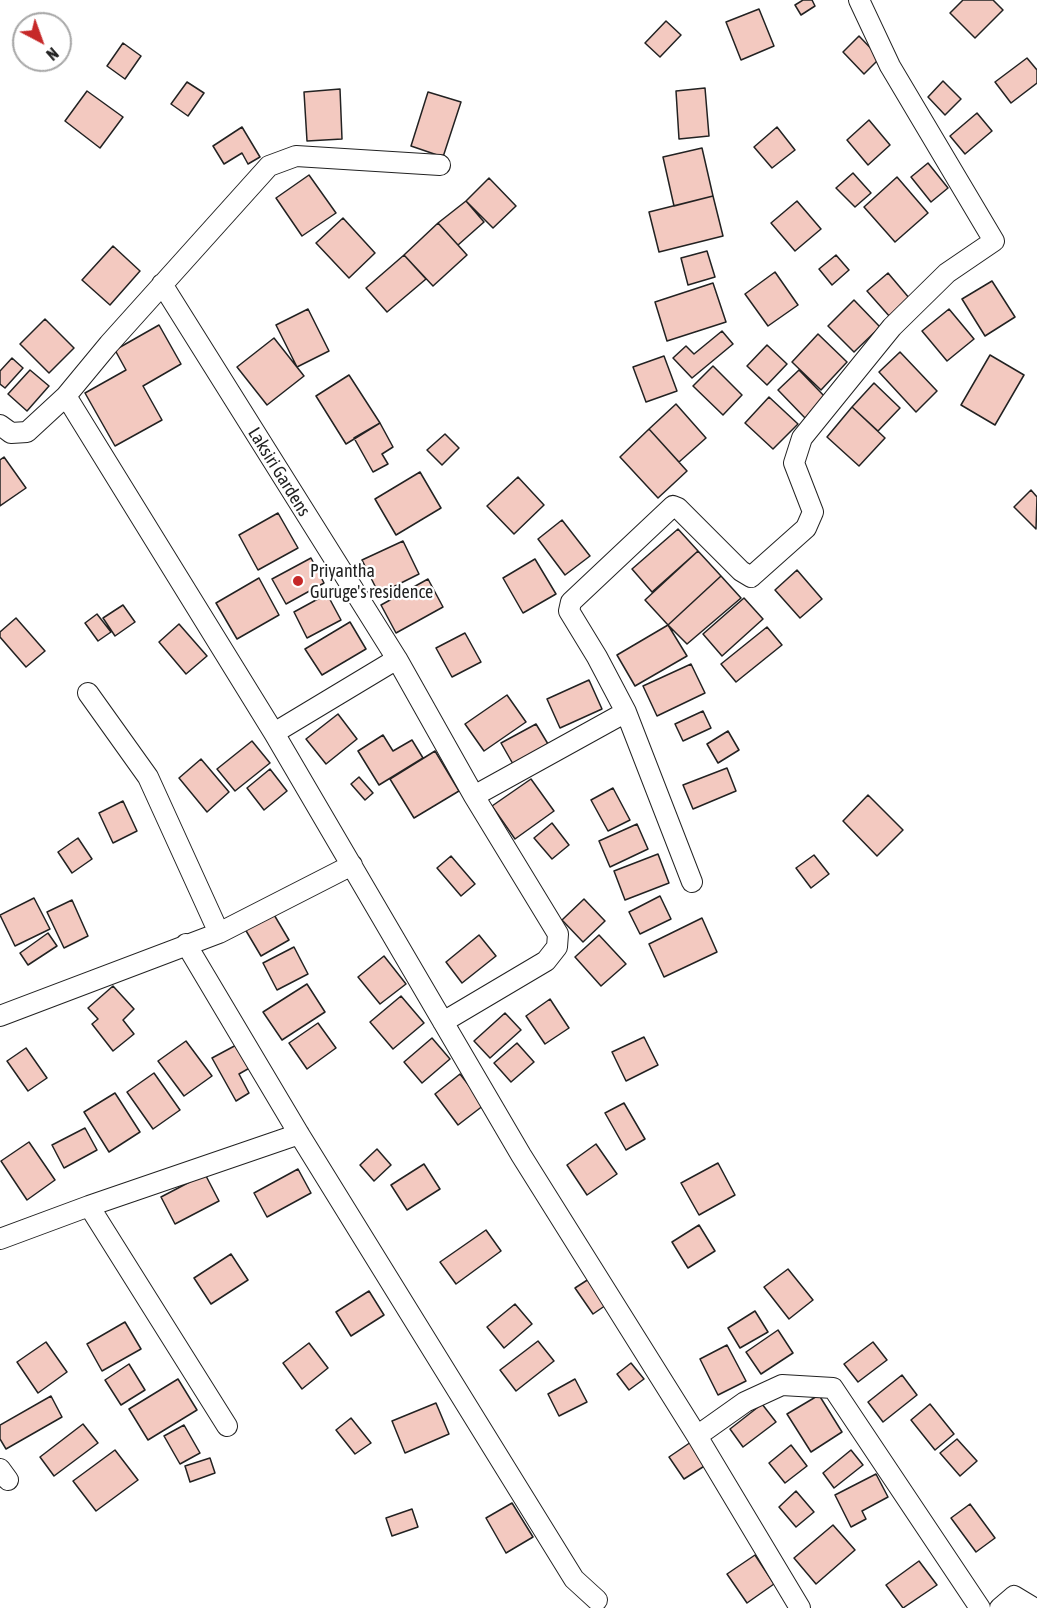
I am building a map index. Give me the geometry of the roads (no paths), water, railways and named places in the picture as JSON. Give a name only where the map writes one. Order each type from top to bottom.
[{"type":"street","points":[[692,882],[626,712],[569,610],[571,602],[673,506],[678,508],[741,571],[752,577],[806,528],[813,512],[794,463],[802,438],[892,327],[947,273],[994,241],[890,66],[859,0]]},
{"type":"street","points":[[0,425],[11,433],[27,432],[66,396],[162,284],[269,166],[296,156],[440,165]]},
{"type":"street","name":"Laksiri Gardens","points":[[162,284],[397,659],[474,796],[558,934],[557,947],[546,961],[443,1022]]},
{"type":"street","points":[[66,396],[274,733],[521,1155],[697,1436],[801,1608]]},
{"type":"street","points":[[274,733],[397,659]]},
{"type":"street","points":[[88,693],[148,777],[219,933]]},
{"type":"street","points":[[474,796],[626,712]]},
{"type":"street","points":[[0,1016],[219,933],[352,865]]},
{"type":"street","points":[[186,944],[299,1134],[573,1579],[597,1600]]},
{"type":"street","points":[[0,1239],[299,1134]]},
{"type":"street","points":[[89,1206],[227,1426]]},
{"type":"street","points":[[697,1436],[745,1402],[782,1385],[833,1388],[980,1608]]},
{"type":"street","points":[[1000,1608],[1014,1596],[1034,1608]]},
{"type":"place","name":"Priyantha Guruge's residence","points":[[298,581]]}]
